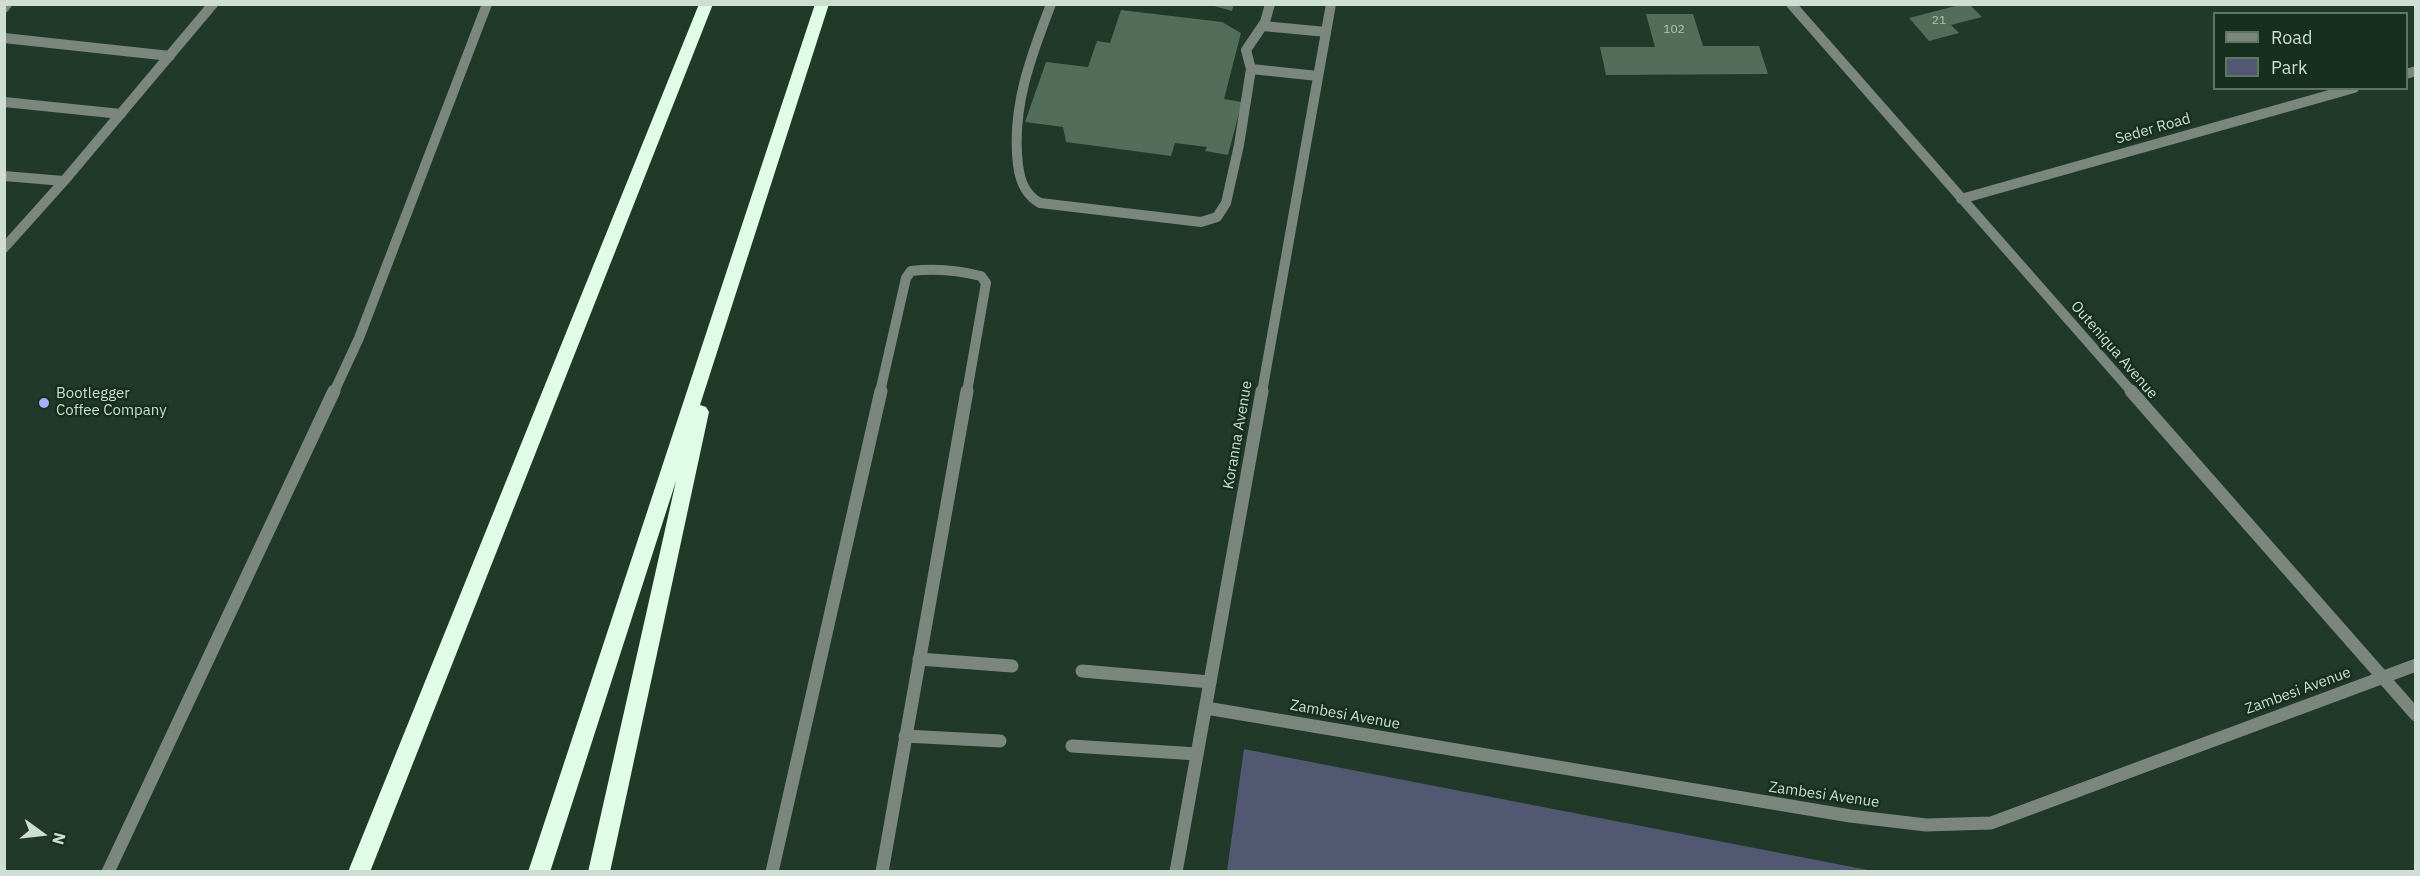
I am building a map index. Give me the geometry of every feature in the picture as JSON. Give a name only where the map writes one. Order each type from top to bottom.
[{"type":"highway","points":[[359,872],[706,4]]},
{"type":"highway","points":[[539,872],[822,4]]},
{"type":"highway","points":[[599,872],[723,310]]},
{"type":"street","points":[[4,8],[8,4]]},
{"type":"street","points":[[6,243],[64,181],[213,4]]},
{"type":"street","points":[[108,872],[359,338],[487,4]]},
{"type":"street","points":[[1051,4],[1023,81],[1016,119],[1015,141],[1021,180],[1026,193],[1032,200],[1040,203],[1181,220],[1212,221],[1223,210],[1229,194],[1251,69],[1245,51],[1247,45],[1263,26],[1270,4]]},
{"type":"street","name":"Koranna Avenue","points":[[1176,872],[1331,4]]},
{"type":"street","name":"Outeniqua Avenue","points":[[1791,4],[2415,715]]},
{"type":"street","points":[[1263,26],[1326,32]]},
{"type":"street","points":[[4,38],[170,56]]},
{"type":"street","points":[[1251,69],[1318,76]]},
{"type":"street","name":"Seder Road","points":[[1961,199],[2347,90]]},
{"type":"street","points":[[4,102],[121,114]]},
{"type":"street","points":[[4,176],[64,181]]},
{"type":"street","points":[[772,872],[906,278],[911,271],[923,269],[970,273],[981,276],[986,283],[882,872]]},
{"type":"street","points":[[919,659],[1012,666]]},
{"type":"street","name":"Zambesi Avenue","points":[[1206,708],[1850,816],[1926,825],[1990,823],[2415,665]]},
{"type":"street","points":[[1082,671],[1210,682]]},
{"type":"street","points":[[905,736],[1000,741]]},
{"type":"street","points":[[1072,746],[1197,754]]},
{"type":"green space","points":[[1244,749],[1873,871],[1227,871]]},
{"type":"building","points":[[1207,4],[1234,4],[1232,11]]},
{"type":"building","points":[[1969,4],[1982,17],[1951,25],[1959,33],[1929,41],[1909,18]]},
{"type":"building","points":[[1121,10],[1222,22],[1241,33],[1224,99],[1242,102],[1228,155],[1205,151],[1207,147],[1175,143],[1171,156],[1066,142],[1063,127],[1025,122],[1046,62],[1088,67],[1097,41],[1110,43]]},
{"type":"building","points":[[1646,14],[1693,14],[1703,46],[1759,46],[1768,74],[1606,75],[1600,47],[1655,47]]},
{"type":"place","name":"Bootlegger Coffee Company","points":[[44,403]]}]
